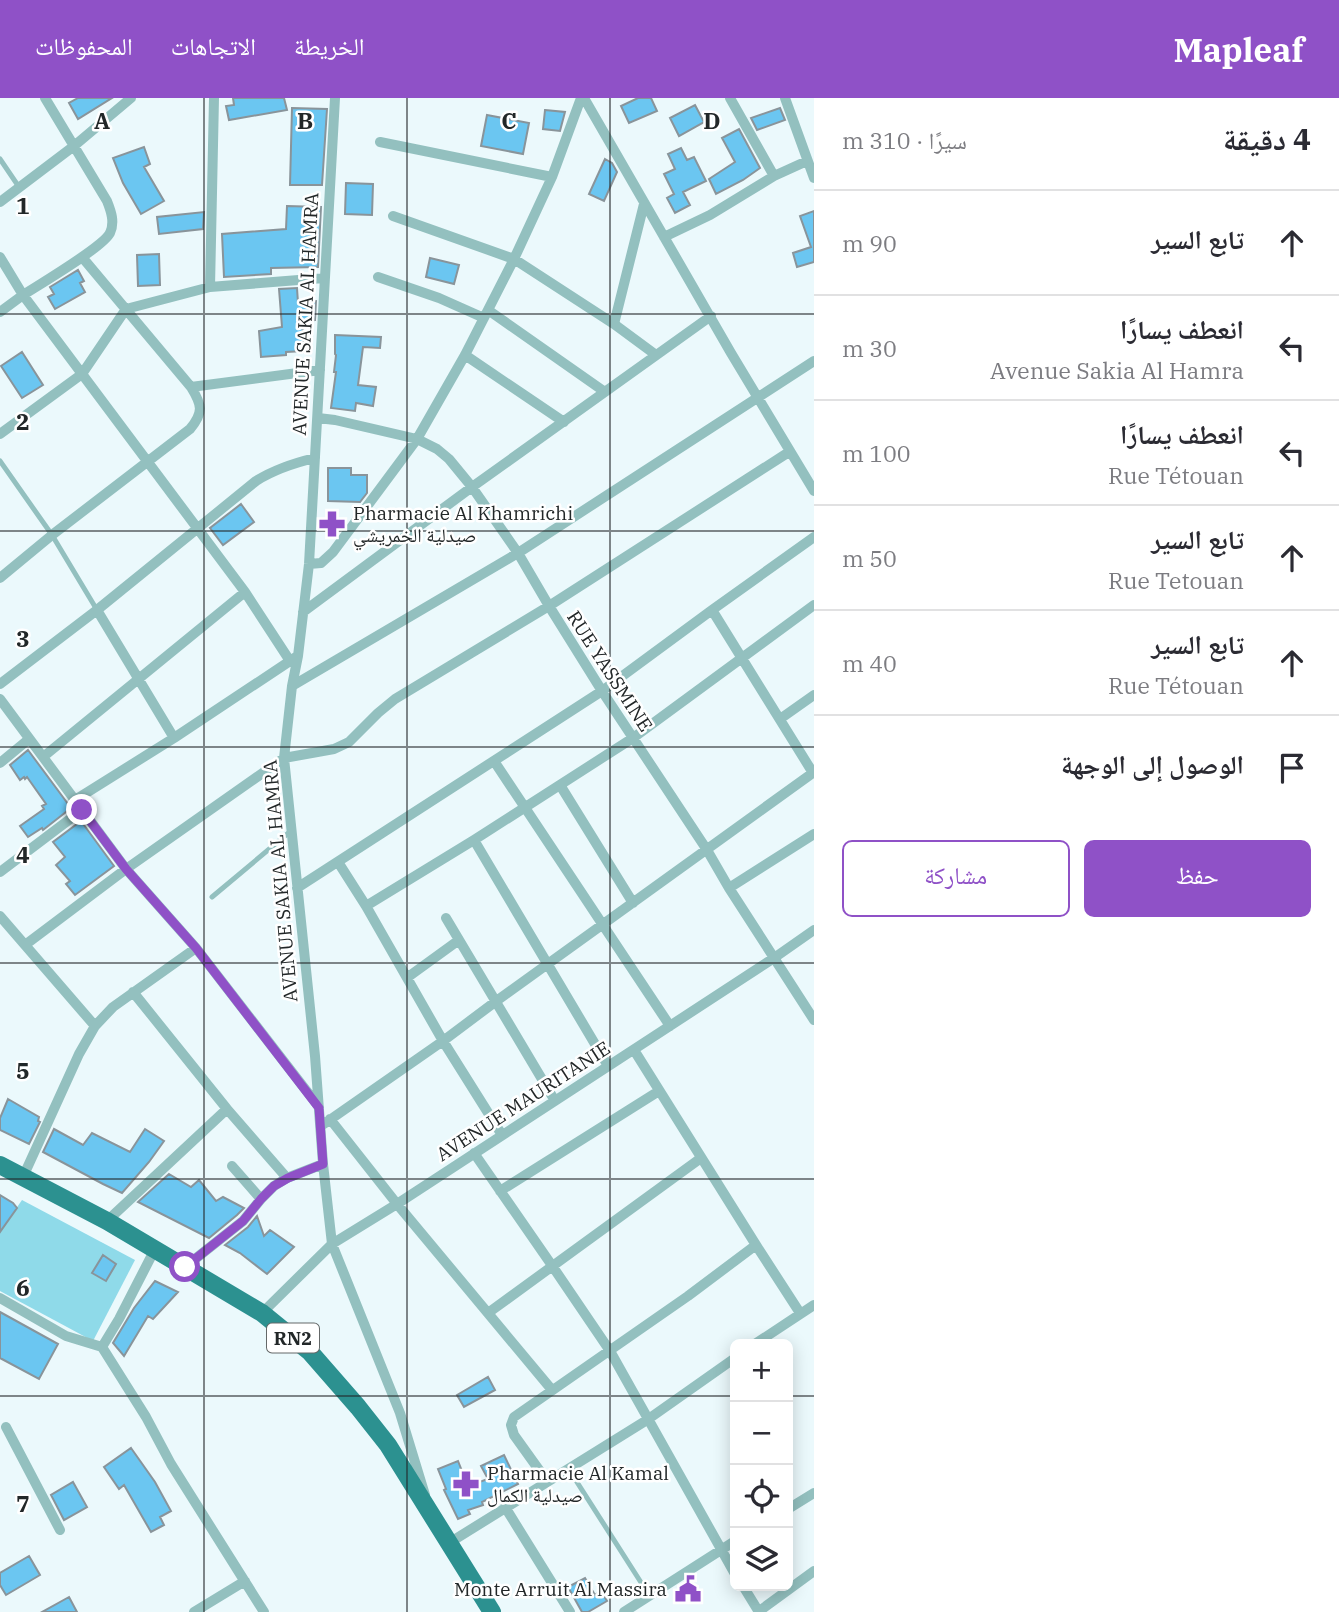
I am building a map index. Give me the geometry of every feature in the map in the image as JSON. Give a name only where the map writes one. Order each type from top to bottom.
[{"type":"main road","name":"RN2","points":[[0,1165],[107,1220],[262,1313],[310,1352],[358,1406],[388,1446],[492,1612]]},
{"type":"street","points":[[0,312],[108,237],[112,225],[107,201],[44,98]]},
{"type":"street","points":[[0,202],[74,146],[131,98]]},
{"type":"street","points":[[210,286],[214,98]]},
{"type":"street","name":"AVENUE SAKIA AL HAMRA","points":[[335,98],[309,565],[294,659],[284,758],[319,1108],[326,1123],[323,1164],[332,1244],[400,1413],[432,1518]]},
{"type":"street","points":[[309,565],[321,563],[333,552],[417,439],[514,259],[552,177],[582,98]]},
{"type":"street","points":[[582,98],[814,491]]},
{"type":"street","points":[[730,98],[774,176]]},
{"type":"street","points":[[785,98],[814,178]]},
{"type":"street","points":[[380,142],[552,177]]},
{"type":"street","points":[[664,237],[710,215],[774,176],[807,161]]},
{"type":"street","points":[[614,324],[645,204]]},
{"type":"street","points":[[393,216],[514,259],[614,324],[656,355]]},
{"type":"street","points":[[0,257],[23,295],[294,659],[79,805],[0,872]]},
{"type":"street","points":[[0,578],[190,429],[201,411],[199,400],[191,387],[82,257]]},
{"type":"street","points":[[378,277],[486,314],[605,392]]},
{"type":"street","points":[[0,434],[82,374],[126,309],[210,286],[324,278]]},
{"type":"street","points":[[303,611],[711,316]]},
{"type":"street","points":[[464,355],[564,422]]},
{"type":"street","points":[[292,685],[518,553],[814,361]]},
{"type":"street","points":[[191,387],[320,370]]},
{"type":"street","name":"RUE YASSMINE","points":[[318,418],[417,439],[437,449],[449,459],[518,553],[602,691],[812,1013]]},
{"type":"street","points":[[25,945],[126,869],[284,758],[334,749],[349,742],[396,699],[549,607],[789,452]]},
{"type":"street","points":[[0,684],[97,610],[256,481],[272,471],[315,458]]},
{"type":"street","points":[[297,888],[602,691],[814,537]]},
{"type":"street","points":[[43,757],[245,592]]},
{"type":"street","points":[[366,906],[633,738],[814,605]]},
{"type":"street","points":[[97,610],[174,738]]},
{"type":"street","points":[[552,1390],[326,1123],[814,772],[712,610]]},
{"type":"street","points":[[780,719],[814,695]]},
{"type":"street","points":[[0,699],[126,869],[196,948],[319,1108]]},
{"type":"street","points":[[0,762],[29,738]]},
{"type":"street","points":[[494,761],[670,1026]]},
{"type":"street","points":[[560,785],[633,903]]},
{"type":"street","points":[[729,888],[814,834]]},
{"type":"street","points":[[474,840],[608,1066]]},
{"type":"street","points":[[338,862],[408,977],[443,1041],[502,1135]]},
{"type":"street","points":[[0,916],[95,1026]]},
{"type":"street","points":[[446,918],[555,1101]]},
{"type":"street","name":"AVENUE MAURITANIE","points":[[262,1313],[332,1244],[814,930]]},
{"type":"street","points":[[408,977],[459,940]]},
{"type":"street","points":[[23,1177],[79,1054],[95,1026],[113,1007],[196,948]]},
{"type":"street","points":[[133,992],[227,1110],[288,1178]]},
{"type":"street","points":[[634,1049],[800,1313]]},
{"type":"street","points":[[500,1191],[659,1091]]},
{"type":"street","points":[[107,1220],[227,1110]]},
{"type":"street","points":[[474,1153],[610,1351],[730,1565]]},
{"type":"street","points":[[488,1313],[701,1158]]},
{"type":"street","points":[[185,1267],[243,1221],[274,1186],[323,1164]]},
{"type":"street","points":[[232,1166],[261,1199]]},
{"type":"street","points":[[547,1481],[514,1435],[511,1425],[514,1417],[688,1296],[756,1245]]},
{"type":"street","points":[[102,1347],[155,1249]]},
{"type":"street","points":[[0,1298],[66,1336],[102,1347],[146,1417],[171,1464],[264,1612]]},
{"type":"street","points":[[762,1339],[814,1304]]},
{"type":"street","points":[[449,1543],[648,1420],[730,1362]]},
{"type":"street","points":[[6,1427],[60,1530]]},
{"type":"street","points":[[793,1506],[813,1496]]},
{"type":"street","points":[[505,1507],[570,1612]]},
{"type":"street","points":[[625,1612],[730,1544]]},
{"type":"street","points":[[746,1591],[758,1612],[814,1571]]},
{"type":"street","points":[[194,1612],[245,1581]]},
{"type":"lane","points":[[0,159],[19,187]]},
{"type":"lane","points":[[0,461],[52,535],[97,610]]},
{"type":"lane","points":[[212,897],[292,830]]},
{"type":"lane","points":[[568,1468],[650,1596]]},
{"type":"shaded area","points":[[22,1200],[135,1260],[93,1341],[0,1291],[0,1232]]},
{"type":"building","points":[[78,98],[112,98],[78,119],[69,103]]},
{"type":"building","points":[[233,98],[284,98],[287,110],[229,120],[226,106],[234,105]]},
{"type":"building","points":[[638,98],[651,98],[657,111],[629,123],[621,106]]},
{"type":"building","points":[[695,105],[704,122],[679,136],[670,118]]},
{"type":"building","points":[[292,108],[327,109],[322,185],[290,185]]},
{"type":"building","points":[[780,108],[785,120],[757,130],[751,118]]},
{"type":"building","points":[[545,110],[565,112],[560,131],[543,129]]},
{"type":"building","points":[[487,115],[529,123],[523,154],[481,146]]},
{"type":"building","points":[[739,129],[760,168],[716,194],[709,179],[735,162],[722,138]]},
{"type":"building","points":[[144,147],[150,164],[144,167],[164,201],[141,214],[123,183],[113,158]]},
{"type":"building","points":[[681,148],[687,160],[694,157],[706,181],[683,192],[690,205],[675,213],[667,198],[674,194],[664,174],[675,169],[668,154]]},
{"type":"building","points":[[605,159],[612,163],[617,172],[604,201],[589,194]]},
{"type":"building","points":[[346,183],[373,184],[372,215],[345,214]]},
{"type":"building","points":[[287,206],[321,207],[318,267],[271,268],[271,274],[224,277],[222,234],[286,229]]},
{"type":"building","points":[[814,211],[814,262],[797,267],[793,253],[811,247],[800,216]]},
{"type":"building","points":[[204,212],[203,229],[159,234],[157,217]]},
{"type":"building","points":[[159,254],[160,285],[138,286],[137,255]]},
{"type":"building","points":[[430,258],[459,265],[454,284],[426,277]]},
{"type":"building","points":[[78,270],[84,281],[80,283],[85,292],[55,309],[48,297],[54,294],[50,287]]},
{"type":"building","points":[[297,288],[298,303],[316,301],[315,320],[302,321],[304,351],[261,357],[259,331],[282,327],[279,289]]},
{"type":"building","points":[[335,335],[381,337],[380,348],[363,347],[358,385],[376,387],[373,406],[356,403],[355,411],[331,408],[336,372]]},
{"type":"building","points":[[22,352],[43,385],[22,398],[1,366]]},
{"type":"building","points":[[328,468],[351,468],[351,475],[367,475],[367,493],[360,502],[328,501]]},
{"type":"building","points":[[241,504],[254,522],[223,545],[210,528]]},
{"type":"building","points":[[28,750],[71,808],[43,830],[42,828],[28,837],[20,826],[44,809],[42,806],[46,804],[27,777],[20,780],[10,765]]},
{"type":"building","points":[[81,821],[114,866],[75,895],[66,884],[70,881],[56,865],[65,857],[53,842]]},
{"type":"building","points":[[8,1099],[39,1117],[40,1122],[29,1144],[0,1130],[0,1118]]},
{"type":"building","points":[[54,1129],[83,1145],[92,1133],[130,1152],[145,1129],[164,1141],[122,1193],[43,1152]]},
{"type":"building","points":[[169,1174],[191,1187],[199,1180],[216,1201],[223,1197],[244,1208],[209,1238],[138,1202]]},
{"type":"building","points":[[0,1195],[17,1208],[0,1232]]},
{"type":"building","points":[[257,1216],[264,1236],[270,1230],[294,1247],[267,1274],[225,1245],[248,1227]]},
{"type":"building","points":[[103,1255],[116,1264],[106,1281],[92,1273]]},
{"type":"building","points":[[155,1281],[178,1292],[153,1319],[148,1316],[124,1356],[113,1343],[134,1308]]},
{"type":"building","points":[[0,1312],[58,1344],[39,1379],[0,1358]]},
{"type":"building","points":[[488,1377],[495,1390],[464,1407],[457,1395]]},
{"type":"building","points":[[131,1448],[171,1511],[160,1517],[164,1525],[151,1532],[124,1485],[119,1489],[104,1467]]},
{"type":"building","points":[[504,1455],[518,1484],[482,1502],[483,1505],[468,1510],[470,1514],[458,1519],[444,1490],[446,1489],[438,1469],[458,1461],[468,1486],[488,1479],[481,1466]]},
{"type":"building","points":[[73,1482],[87,1507],[64,1520],[51,1495]]},
{"type":"building","points":[[29,1556],[40,1575],[6,1595],[0,1585],[0,1573]]},
{"type":"building","points":[[585,1578],[595,1595],[601,1591],[607,1601],[588,1612],[582,1612],[568,1587]]},
{"type":"building","points":[[69,1597],[77,1612],[42,1612]]},
{"type":"place","name":"Pharmacie Al Khamrichi صيدلية الخمريشي","points":[[332,524]]},
{"type":"place","name":"Pharmacie Al Kamal صيدلية الكمال","points":[[466,1484]]},
{"type":"place","name":"Monte Arruit Al Massira","points":[[688,1589]]},
{"type":"route","points":[[82,810],[126,869],[196,948],[319,1108],[323,1164],[274,1186],[243,1221],[185,1267]]}]
